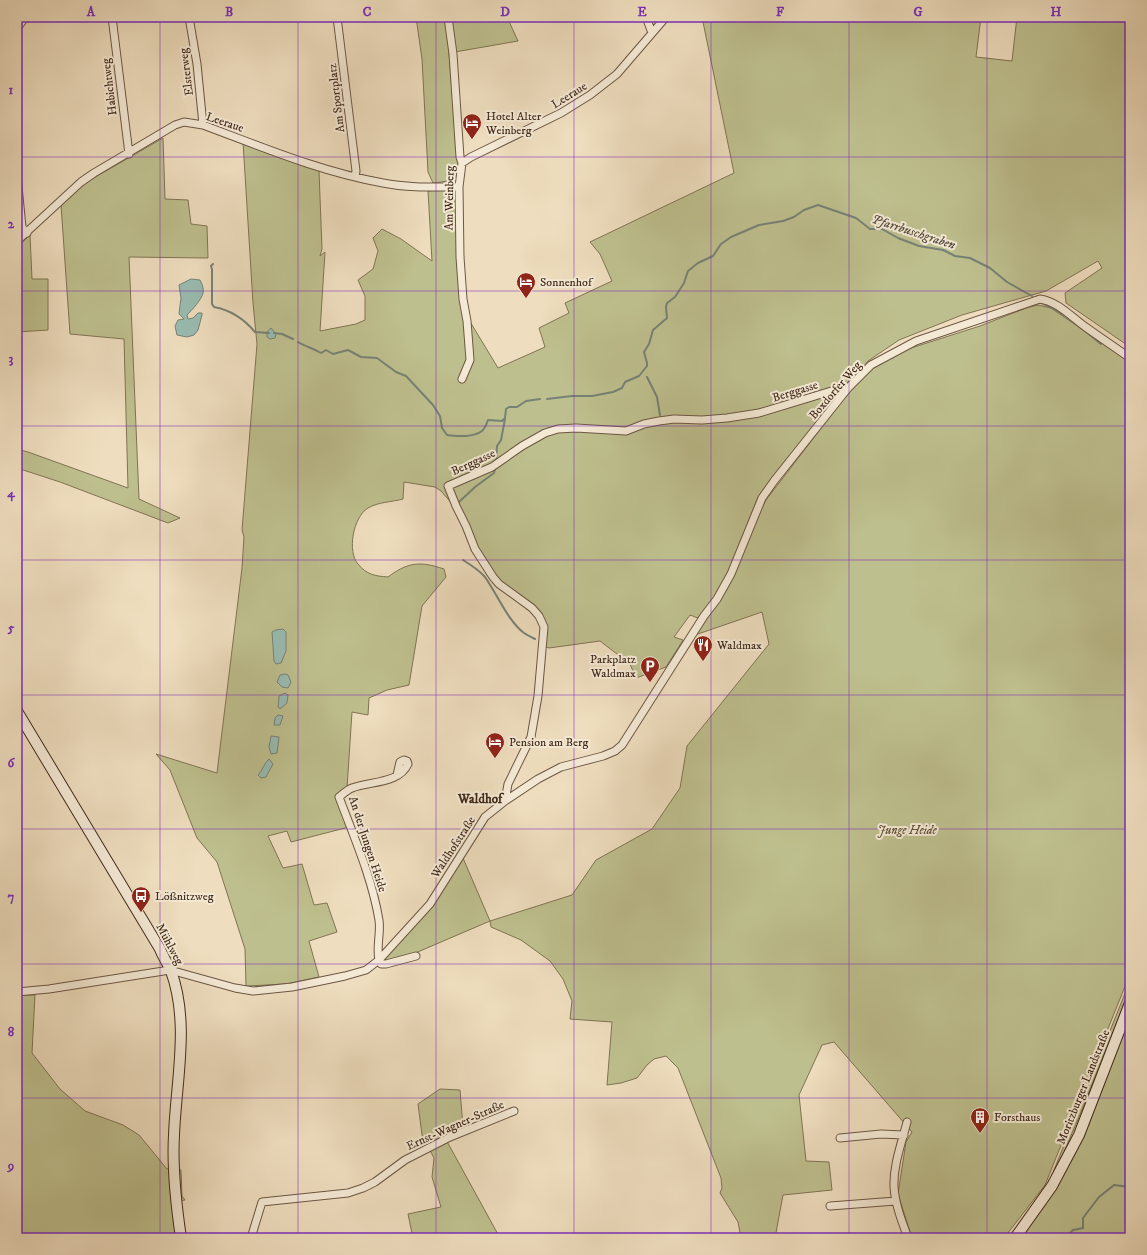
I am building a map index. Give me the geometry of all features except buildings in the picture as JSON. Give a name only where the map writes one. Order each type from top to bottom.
[{"type":"street","points":[[17,28],[24,19],[28,17]]},
{"type":"street","name":"Habichtweg","points":[[112,17],[129,154]]},
{"type":"street","name":"Elsterweg","points":[[189,17],[197,64],[203,125]]},
{"type":"street","name":"Am Sportplatz","points":[[337,17],[356,171],[355,177]]},
{"type":"street","name":"Am Weinberg","points":[[448,17],[460,157],[462,163],[459,187],[460,257],[470,360],[462,379]]},
{"type":"street","points":[[646,17],[652,32]]},
{"type":"street","name":"Leeraue","points":[[462,163],[489,148],[561,113],[590,95],[617,74],[666,17]]},
{"type":"street","name":"Leeraue","points":[[17,241],[94,173],[129,154],[175,125],[184,122],[203,125],[314,166],[355,177],[408,186],[459,187]]},
{"type":"street","points":[[17,176],[22,227],[27,233]]},
{"type":"street","name":"Boxdorfer Weg","points":[[704,616],[717,599],[730,574],[762,498],[848,388],[871,365],[916,341],[1040,299],[1049,301],[1062,309],[1130,358]]},
{"type":"street","name":"Berggasse","points":[[505,801],[508,784],[531,737],[538,696],[544,627],[539,616],[532,608],[499,584],[493,577],[475,549],[448,486],[492,467],[545,433],[558,429],[576,428],[626,431],[644,424],[674,419],[702,420],[727,418],[759,413],[838,389],[848,388]]},
{"type":"street","name":"Waldhofstraße","points":[[379,960],[430,904],[485,818],[505,801],[538,779],[561,767],[603,756],[615,751],[622,745],[704,616]]},
{"type":"street","name":"Mühlweg","points":[[17,711],[160,949],[170,970],[178,997],[181,1025],[174,1130],[174,1175],[182,1238]]},
{"type":"street","name":"An der Jungen Heide","points":[[379,960],[376,950],[379,934],[379,922],[370,882],[339,796],[351,788],[390,780],[398,775]]},
{"type":"street","points":[[17,992],[49,989],[170,970],[235,988],[253,991],[292,987],[345,976],[366,970],[379,960],[381,964],[386,964],[416,956]]},
{"type":"street","name":"Moritzburger Landstraße","points":[[1015,1238],[1052,1186],[1079,1135],[1130,1003]]},
{"type":"street","name":"Ernst-Wagner-Straße","points":[[251,1238],[262,1202],[348,1193],[363,1188],[375,1182],[405,1160],[450,1137],[514,1111]]},
{"type":"street","points":[[907,1122],[894,1173],[894,1186],[896,1201],[908,1238]]},
{"type":"street","points":[[840,1138],[881,1134],[904,1135]]},
{"type":"street","points":[[830,1206],[896,1201]]},
{"type":"green space","points":[[416,17],[507,17],[518,41],[449,53],[459,176],[448,181],[433,183],[428,172],[422,59]]},
{"type":"green space","points":[[702,17],[981,17],[976,57],[1012,61],[1017,17],[1130,17],[1130,347],[1066,303],[1065,293],[1102,268],[1098,261],[1046,291],[962,315],[899,340],[868,361],[758,497],[728,573],[714,599],[698,618],[690,615],[674,637],[683,640],[666,667],[636,678],[630,664],[600,641],[549,648],[541,645],[542,627],[538,616],[498,585],[455,507],[441,491],[435,487],[404,482],[403,499],[381,503],[368,508],[363,512],[355,527],[352,543],[355,559],[361,568],[372,574],[388,577],[402,568],[414,564],[421,564],[436,566],[444,569],[446,577],[422,606],[409,685],[387,690],[369,698],[368,715],[352,712],[347,788],[336,795],[349,827],[291,842],[287,831],[268,836],[283,868],[302,864],[314,905],[327,903],[337,932],[309,941],[319,977],[286,984],[246,986],[245,949],[217,862],[197,838],[170,770],[156,754],[217,773],[242,568],[244,537],[242,530],[257,344],[243,142],[319,171],[322,249],[320,256],[325,252],[320,331],[356,324],[365,320],[365,296],[358,280],[373,269],[378,251],[373,238],[382,229],[401,239],[432,261],[428,191],[451,189],[456,194],[457,254],[469,320],[498,368],[545,347],[539,328],[569,313],[565,303],[612,281],[600,254],[590,242],[734,173]]},
{"type":"green space","points":[[163,138],[165,199],[188,200],[191,224],[207,226],[208,258],[129,257],[139,499],[180,518],[168,523],[60,482],[17,468],[17,449],[128,488],[124,339],[70,334],[61,205],[85,183]]},
{"type":"green space","points":[[30,235],[32,279],[48,279],[48,330],[17,332],[17,247]]},
{"type":"green space","name":"Junge Heide","points":[[1038,305],[1051,308],[1130,362],[1130,974],[1045,1185],[1004,1238],[912,1238],[898,1194],[906,1142],[912,1132],[834,1042],[822,1045],[799,1095],[806,1161],[829,1162],[832,1190],[783,1195],[775,1238],[741,1238],[738,1222],[720,1193],[722,1188],[721,1178],[678,1068],[666,1056],[654,1059],[647,1065],[637,1078],[621,1083],[607,1085],[612,1022],[570,1019],[572,1001],[563,979],[550,961],[521,940],[491,927],[490,921],[572,895],[596,860],[652,829],[680,788],[687,746],[769,644],[762,612],[695,635],[720,600],[734,576],[754,522],[766,500],[852,388],[872,369],[908,349],[980,326],[1026,308]]},
{"type":"green space","points":[[463,858],[490,921],[413,954],[386,962],[384,958]]},
{"type":"green space","points":[[1130,981],[1130,989],[1053,1178],[1052,1175]]},
{"type":"green space","points":[[17,995],[35,995],[32,1053],[60,1089],[85,1111],[123,1125],[139,1135],[167,1169],[181,1170],[182,1196],[185,1200],[173,1202],[176,1234],[97,1238],[17,1238]]},
{"type":"green space","points":[[1130,1016],[1130,1238],[1021,1238],[1056,1187]]},
{"type":"green space","points":[[440,1089],[460,1090],[463,1127],[444,1136],[500,1238],[413,1238],[408,1214],[441,1207],[432,1177],[434,1158],[422,1135],[418,1104]]},
{"type":"water","points":[[191,279],[200,280],[203,286],[203,291],[199,301],[187,315],[188,319],[193,318],[198,313],[202,313],[202,315],[198,330],[194,335],[187,337],[177,335],[175,326],[178,320],[184,319],[179,314],[181,298],[179,285]]},
{"type":"water","points":[[271,328],[276,334],[275,338],[270,339],[267,337],[267,334]]},
{"type":"water","points":[[283,629],[286,632],[286,651],[281,663],[276,664],[274,661],[272,632]]},
{"type":"water","points":[[280,675],[288,675],[291,682],[288,688],[282,687],[277,682]]},
{"type":"water","points":[[285,693],[288,695],[287,703],[280,709],[278,707],[279,696]]},
{"type":"water","points":[[278,715],[283,716],[280,725],[274,725],[275,718]]},
{"type":"water","points":[[271,736],[279,737],[277,753],[271,754],[269,747]]},
{"type":"water","points":[[269,759],[273,764],[266,777],[261,778],[258,775]]},
{"type":"waterway","name":"Pfarrbuschgraben","points":[[547,399],[572,396],[592,396],[613,392],[622,388],[625,382],[639,376],[647,366],[644,352],[649,344],[653,330],[667,318],[667,303],[675,297],[684,283],[688,271],[698,263],[713,256],[721,244],[731,237],[759,225],[783,221],[794,217],[804,210],[818,205],[856,218],[870,229],[882,229],[898,238],[919,246],[943,250],[955,256],[970,258],[990,268],[1007,282],[1032,296]]},
{"type":"waterway","name":"Pfarrbuschgraben","points":[[213,264],[211,266],[212,304],[214,307],[226,310],[237,316],[255,332],[269,333]]},
{"type":"waterway","name":"Pfarrbuschgraben","points":[[1039,302],[1064,315],[1101,344]]},
{"type":"waterway","name":"Pfarrbuschgraben","points":[[274,333],[282,334],[293,339]]},
{"type":"waterway","name":"Pfarrbuschgraben","points":[[298,342],[321,353],[326,350],[333,354],[348,350],[361,357],[377,358],[396,372],[406,376],[433,405],[440,416],[442,428],[447,435],[474,435],[483,430],[488,420],[502,421],[505,418],[506,409],[509,407],[517,407],[526,401],[540,399]]},
{"type":"waterway","points":[[647,377],[657,397],[660,415]]},
{"type":"waterway","points":[[496,460],[497,446],[501,440],[505,419]]},
{"type":"waterway","points":[[459,502],[475,487],[494,473],[495,469]]},
{"type":"waterway","points":[[463,560],[478,570],[485,577],[518,628],[535,639]]},
{"type":"waterway","points":[[1065,1238],[1073,1230],[1083,1228],[1083,1218],[1099,1197],[1114,1185],[1130,1187]]},
{"type":"place","name":"Hotel Alter Weinberg","points":[[472,140]]},
{"type":"place","name":"Sonnenhof","points":[[526,299]]},
{"type":"place","name":"Waldmax","points":[[703,662]]},
{"type":"place","name":"Parkplatz Waldmax","points":[[650,683]]},
{"type":"place","name":"Pension am Berg","points":[[495,759]]},
{"type":"place","name":"Lößnitzweg","points":[[141,913]]},
{"type":"place","name":"Forsthaus","points":[[980,1134]]},
{"type":"district","name":"Waldhof","points":[[480,798]]}]
